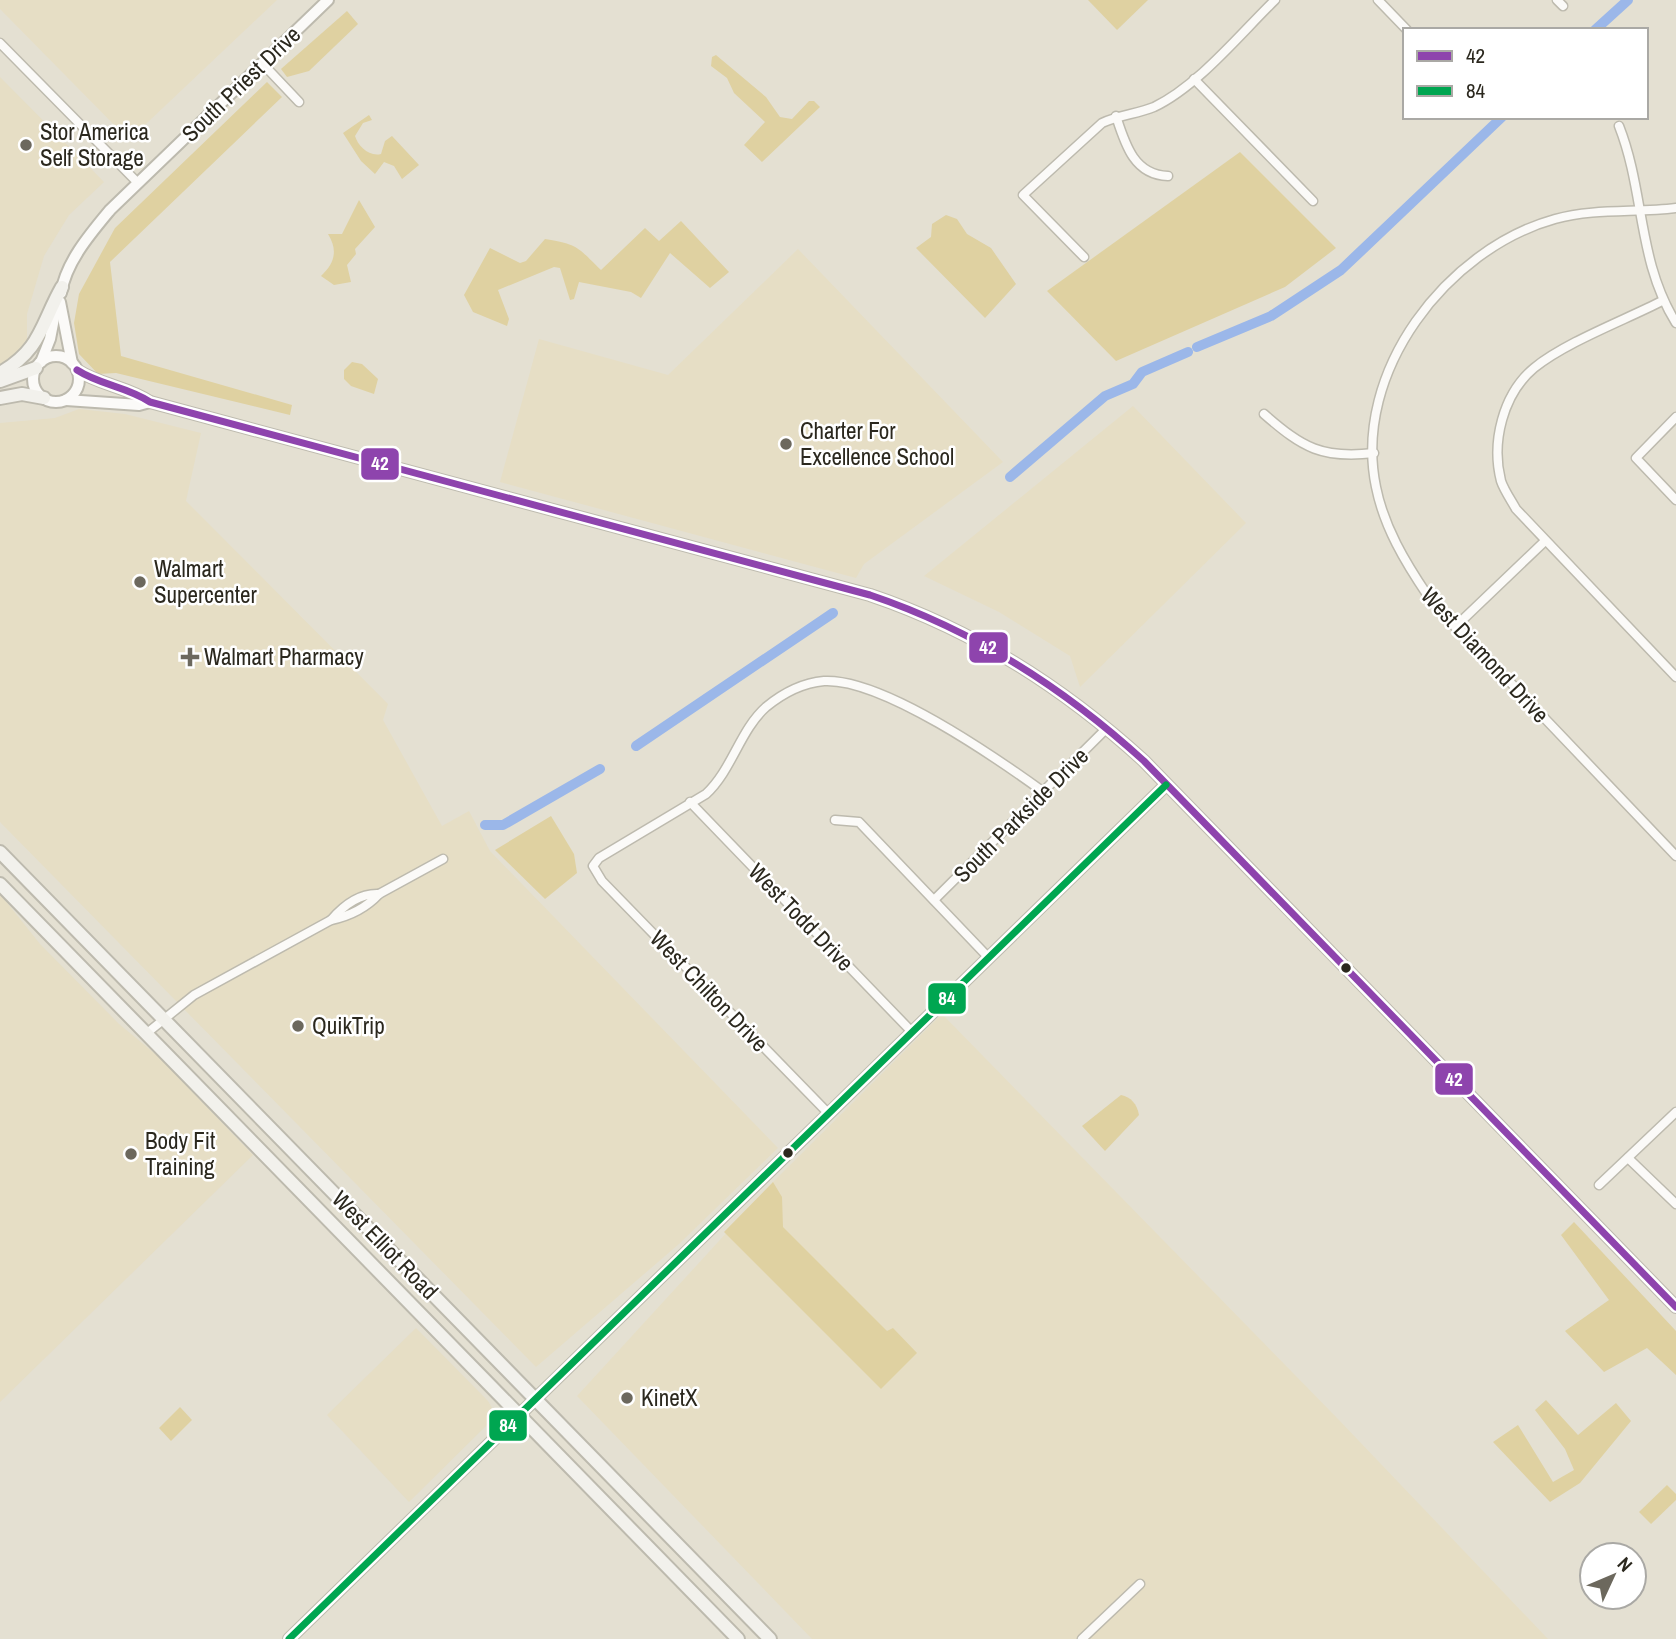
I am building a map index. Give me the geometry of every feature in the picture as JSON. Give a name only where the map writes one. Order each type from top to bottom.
[{"type":"main road","points":[[0,373],[15,365],[35,345],[62,287]]},
{"type":"main road","points":[[0,381],[38,365]]},
{"type":"main road","points":[[0,398],[22,394],[44,398]]},
{"type":"main road","name":"West Elliot Road","points":[[1,853],[770,1639]]},
{"type":"main road","name":"West Elliot Road","points":[[0,884],[738,1639]]},
{"type":"street","name":"South Priest Drive","points":[[38,365],[60,302],[62,287],[93,230],[138,183],[328,0]]},
{"type":"street","points":[[1084,257],[1023,195],[1089,132],[1116,116],[1152,108],[1181,91],[1275,0]]},
{"type":"street","points":[[1378,0],[1405,28]]},
{"type":"street","points":[[0,43],[138,183]]},
{"type":"street","points":[[262,63],[299,102]]},
{"type":"street","points":[[1194,79],[1313,201]]},
{"type":"street","points":[[1116,116],[1127,148],[1137,163],[1154,176],[1168,176]]},
{"type":"street","points":[[1619,126],[1632,160],[1647,258],[1662,301],[1676,323]]},
{"type":"street","name":"West Diamond Drive","points":[[1675,853],[1428,596],[1399,552],[1376,485],[1374,453],[1379,406],[1404,338],[1429,304],[1473,262],[1516,234],[1555,219],[1600,211],[1676,208]]},
{"type":"street","points":[[1662,301],[1535,368],[1514,391],[1502,419],[1498,454],[1502,482],[1516,509],[1676,677]]},
{"type":"street","name":"South Priest Drive","points":[[60,302],[75,366]]},
{"type":"street","points":[[150,402],[139,405],[51,401],[44,398],[34,382],[38,365],[60,356],[97,383],[140,396],[150,402],[870,595],[931,619],[996,651],[1056,688],[1107,728],[1166,785],[1676,1307]]},
{"type":"street","points":[[66,400],[76,390],[75,366]]},
{"type":"street","points":[[1265,414],[1303,446],[1345,456],[1374,453]]},
{"type":"street","points":[[1676,417],[1636,458],[1676,500]]},
{"type":"street","points":[[1455,627],[1545,541]]},
{"type":"street","points":[[690,802],[719,781],[763,710],[783,693],[825,681],[854,685],[931,719],[984,749],[1045,793]]},
{"type":"street","name":"South Parkside Drive","points":[[934,900],[1045,793],[1107,728]]},
{"type":"street","points":[[289,1639],[518,1413],[1166,785]]},
{"type":"street","name":"West Chilton Drive","points":[[690,802],[606,853],[593,866],[602,881],[828,1113]]},
{"type":"street","name":"West Todd Drive","points":[[690,802],[912,1032]]},
{"type":"street","points":[[835,820],[859,822],[988,957]]},
{"type":"street","points":[[146,1033],[194,995],[331,920],[347,916],[371,903],[379,894],[443,859]]},
{"type":"street","points":[[1599,1185],[1676,1112]]},
{"type":"street","points":[[1628,1158],[1676,1204]]},
{"type":"street","points":[[1082,1639],[1140,1584]]},
{"type":"shaded area","points":[[0,0],[277,0],[129,140],[0,9]]},
{"type":"shaded area","points":[[1088,0],[1148,0],[1117,30]]},
{"type":"shaded area","points":[[347,11],[358,24],[309,71],[287,77],[281,69]]},
{"type":"shaded area","points":[[716,55],[766,97],[780,117],[792,119],[809,101],[814,101],[820,107],[762,162],[744,145],[765,122],[734,93],[727,78],[711,66],[712,57]]},
{"type":"shaded area","points":[[0,77],[104,182],[69,215],[44,256],[27,314],[27,359],[0,364]]},
{"type":"shaded area","points":[[267,82],[282,97],[110,262],[121,356],[292,405],[290,415],[116,373],[98,374],[79,354],[74,323],[79,294],[115,228]]},
{"type":"shaded area","points":[[369,115],[372,120],[363,123],[355,136],[356,140],[372,154],[381,154],[385,141],[392,136],[419,165],[402,179],[394,166],[384,162],[375,174],[361,161],[343,133]]},
{"type":"shaded area","points":[[1240,152],[1336,248],[1285,287],[1116,361],[1047,291]]},
{"type":"shaded area","points":[[359,200],[375,227],[355,249],[356,254],[347,265],[351,282],[334,285],[321,276],[334,256],[328,234],[342,234]]},
{"type":"shaded area","points":[[946,215],[957,219],[967,234],[991,248],[1016,284],[985,318],[916,248],[931,237],[932,224]]},
{"type":"shaded area","points":[[681,221],[729,272],[710,288],[670,253],[641,298],[631,292],[579,282],[574,299],[570,300],[560,268],[554,267],[498,290],[509,319],[507,326],[473,312],[464,295],[490,248],[520,263],[526,261],[545,239],[556,241],[577,248],[601,270],[645,228],[659,241]]},
{"type":"shaded area","points":[[798,249],[1003,462],[864,564],[856,578],[500,482],[539,339],[668,375]]},
{"type":"shaded area","points":[[352,362],[362,364],[378,379],[374,394],[351,386],[344,379],[344,370]]},
{"type":"shaded area","points":[[1133,406],[1246,523],[1080,687],[1070,656],[999,612],[924,576]]},
{"type":"shaded area","points":[[79,409],[125,414],[201,433],[186,501],[388,704],[383,720],[442,826],[469,811],[490,851],[778,1148],[679,1244],[536,1367],[0,822],[0,423],[55,418]]},
{"type":"shaded area","points":[[551,816],[574,854],[577,873],[545,899],[495,850]]},
{"type":"shaded area","points":[[0,894],[40,944],[119,1024],[159,1057],[253,1155],[0,1402]]},
{"type":"shaded area","points":[[942,1014],[1338,1419],[1548,1639],[812,1639],[577,1396],[773,1182]]},
{"type":"shaded area","points":[[1121,1095],[1133,1102],[1139,1115],[1105,1151],[1082,1126]]},
{"type":"shaded area","points":[[773,1182],[782,1197],[783,1227],[887,1331],[893,1328],[917,1353],[881,1389],[724,1232]]},
{"type":"shaded area","points":[[1574,1222],[1676,1331],[1676,1375],[1647,1348],[1604,1372],[1565,1331],[1609,1300],[1561,1235]]},
{"type":"shaded area","points":[[416,1328],[488,1401],[494,1411],[490,1422],[409,1502],[327,1415]]},
{"type":"shaded area","points":[[1546,1400],[1578,1435],[1616,1403],[1631,1421],[1580,1483],[1550,1502],[1493,1442],[1518,1425],[1553,1482],[1574,1470],[1565,1449],[1535,1410]]},
{"type":"shaded area","points":[[180,1407],[192,1420],[171,1441],[159,1428]]},
{"type":"shaded area","points":[[1667,1485],[1676,1494],[1676,1500],[1651,1524],[1639,1512]]},
{"type":"waterway","points":[[1597,28],[1628,0]]},
{"type":"waterway","points":[[1197,347],[1271,316],[1341,270],[1500,119]]},
{"type":"waterway","points":[[1010,477],[1105,396],[1133,384],[1142,372],[1188,352]]},
{"type":"waterway","points":[[636,746],[833,613]]},
{"type":"waterway","points":[[485,825],[503,825],[600,769]]},
{"type":"transit line","name":"42","points":[[77,370],[150,402],[870,595],[945,625],[1016,663],[1082,709],[1144,761],[1676,1307]]},
{"type":"transit line","name":"84","points":[[289,1639],[1166,785]]},
{"type":"place","name":"Stor America Self Storage","points":[[26,145]]},
{"type":"place","name":"Charter For Excellence School","points":[[786,444]]},
{"type":"place","name":"Walmart Supercenter","points":[[140,582]]},
{"type":"place","name":"Walmart Pharmacy","points":[[190,657]]},
{"type":"place","name":"QuikTrip","points":[[298,1026]]},
{"type":"place","name":"Body Fit Training","points":[[131,1154]]},
{"type":"place","name":"KinetX","points":[[627,1398]]}]
